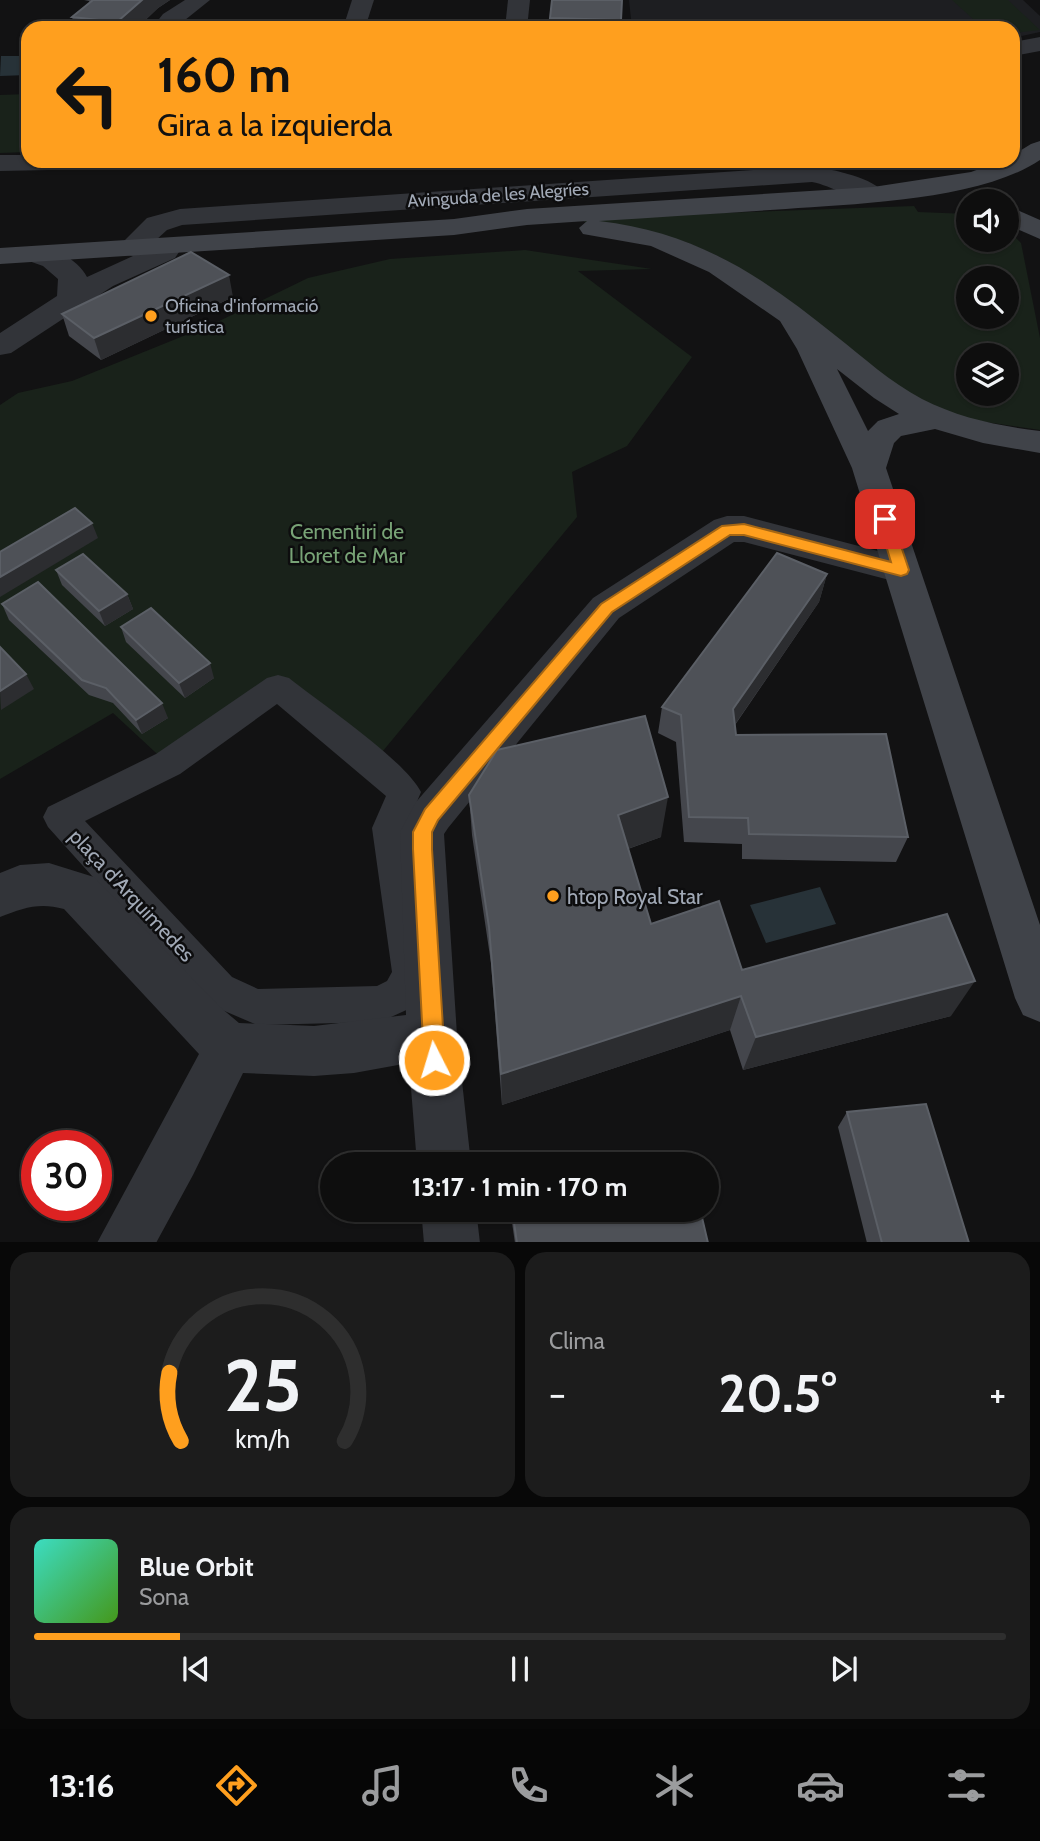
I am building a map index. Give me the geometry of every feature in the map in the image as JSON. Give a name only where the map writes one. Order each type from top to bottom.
[{"type":"main road","points":[[1020,162],[1040,149]]},
{"type":"main road","points":[[454,227],[527,216],[873,195],[976,179],[1006,168]]},
{"type":"main road","points":[[830,199],[956,200]]},
{"type":"main road","points":[[1019,220],[1040,231]]},
{"type":"main road","points":[[0,256],[454,227],[561,227],[602,229],[641,236],[702,256],[732,271],[790,313],[876,386],[934,419],[970,430],[1036,442]]},
{"type":"main road","points":[[790,313],[811,349],[869,468],[1039,992]]},
{"type":"main road","points":[[869,468],[881,433],[900,424],[934,419]]},
{"type":"main road","points":[[1003,877],[1040,907]]},
{"type":"street","points":[[169,21],[199,0]]},
{"type":"street","points":[[356,21],[363,0]]},
{"type":"street","points":[[517,21],[519,0]]},
{"type":"street","points":[[1020,48],[1040,44]]},
{"type":"street","points":[[0,163],[21,163]]},
{"type":"street","name":"Avinguda de les Alegríes","points":[[131,248],[158,224],[180,217],[805,174],[838,179],[873,195]]},
{"type":"street","points":[[0,346],[125,268],[180,246]]},
{"type":"street","points":[[36,254],[53,260],[73,276],[72,299]]},
{"type":"street","points":[[443,1152],[432,1035],[422,832],[432,815],[606,608],[727,529],[744,529],[901,570]]},
{"type":"street","name":"plaça d'Arquimedes","points":[[278,687],[373,763],[404,792],[389,828],[411,975],[400,994],[380,1004],[257,1007],[219,990],[60,817],[168,764],[278,687]]},
{"type":"street","points":[[0,896],[20,886],[49,884],[78,892],[202,1024],[229,1047],[314,1051],[354,1048],[432,1035]]},
{"type":"street","points":[[125,1242],[174,1156],[229,1047]]},
{"type":"street","points":[[450,1222],[452,1242]]},
{"type":"shaded area","points":[[629,0],[1023,0],[1040,16],[1040,32],[1020,36],[1020,21],[631,21]]},
{"type":"shaded area","points":[[1,56],[21,56],[21,75],[0,76]]},
{"type":"shaded area","points":[[820,887],[836,924],[766,943],[750,905]]},
{"type":"green space","points":[[952,0],[1008,0],[1040,30],[1020,32],[1020,21],[975,21]]},
{"type":"green space","points":[[21,94],[21,152],[0,153],[0,95]]},
{"type":"green space","points":[[914,206],[918,212],[956,214],[956,252],[1019,252],[1019,241],[1040,338],[1040,430],[958,418],[918,404],[753,276],[720,257],[686,242],[652,232],[584,222],[585,218]]},
{"type":"green space","name":"Cementiri de Lloret de Mar","points":[[525,250],[652,269],[578,271],[692,357],[627,446],[572,472],[577,517],[373,763],[278,688],[168,764],[113,713],[0,779],[0,405],[18,393],[72,381],[213,324],[308,278],[390,259]]},
{"type":"building","points":[[93,0],[142,0],[118,21],[72,17]]},
{"type":"building","points":[[552,0],[622,0],[621,20],[550,18]]},
{"type":"building","points":[[191,252],[229,275],[94,338],[62,314]]},
{"type":"building","points":[[75,508],[92,523],[0,577],[0,552]]},
{"type":"building","points":[[777,553],[827,574],[733,709],[736,735],[886,734],[908,837],[749,834],[748,818],[689,817],[681,715],[662,707]]},
{"type":"building","points":[[83,554],[127,594],[99,611],[56,570]]},
{"type":"building","points":[[38,582],[162,703],[136,720],[106,688],[82,680],[2,604]]},
{"type":"building","points":[[151,608],[210,663],[179,683],[121,627]]},
{"type":"building","points":[[0,647],[26,674],[0,691]]},
{"type":"building","name":"htop Royal Star","points":[[645,716],[668,797],[618,815],[651,924],[719,901],[742,970],[947,914],[975,981],[756,1037],[741,996],[501,1074],[489,927],[469,795],[497,750]]},
{"type":"building","points":[[926,1104],[969,1242],[882,1242],[847,1112]]},
{"type":"building","points":[[514,1222],[703,1222],[708,1242],[517,1242]]},
{"type":"place","name":"Oficina d'informació turística","points":[[151,316]]},
{"type":"place","name":"htop Royal Star","points":[[553,896]]},
{"type":"route","points":[[434,1060],[422,832],[432,815],[606,608],[727,529],[744,529],[901,570],[885,519]]}]
